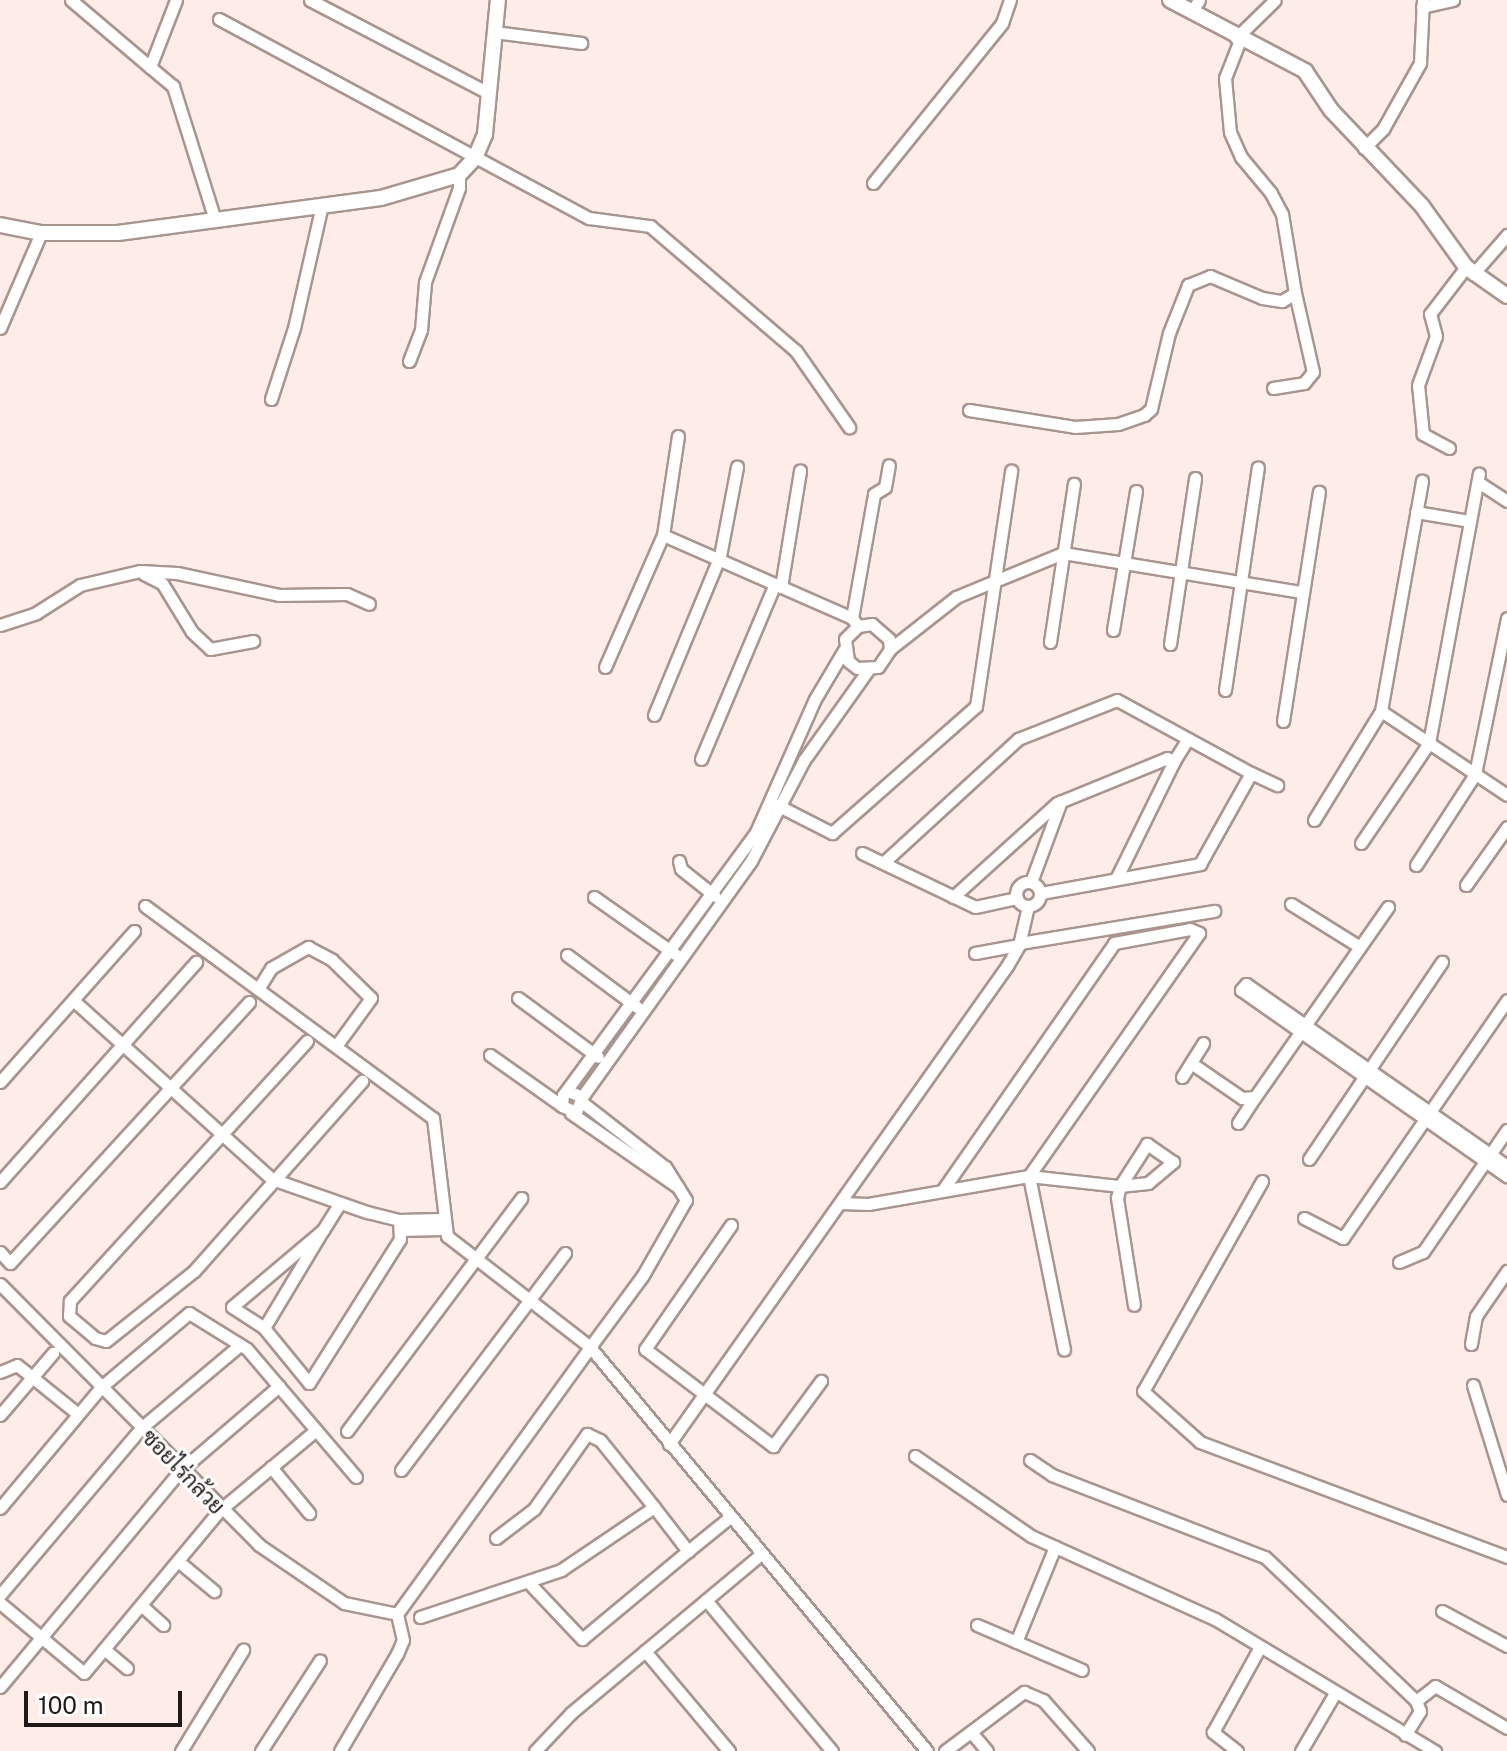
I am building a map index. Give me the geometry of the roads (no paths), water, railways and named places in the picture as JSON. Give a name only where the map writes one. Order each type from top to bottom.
[{"type":"street","points":[[71,0],[173,86],[215,220]]},
{"type":"street","points":[[150,67],[176,0]]},
{"type":"street","points":[[310,0],[489,93]]},
{"type":"street","points":[[0,225],[41,233],[95,236],[381,198],[459,175],[475,158],[485,134],[498,0]]},
{"type":"street","points":[[873,183],[1002,23],[1010,0]]},
{"type":"street","points":[[1170,0],[1195,6],[1238,39],[1305,71],[1364,148],[1422,206],[1469,271],[1507,296]]},
{"type":"street","points":[[1273,388],[1304,383],[1313,372],[1295,293],[1282,214],[1271,193],[1241,157],[1230,132],[1225,78],[1238,39],[1275,0]]},
{"type":"street","points":[[1364,148],[1383,129],[1420,63],[1422,3],[1453,0]]},
{"type":"street","points":[[219,19],[589,218],[650,226],[796,351],[849,427]]},
{"type":"street","points":[[494,32],[581,43]]},
{"type":"street","points":[[409,361],[421,330],[425,282],[459,188],[459,175]]},
{"type":"street","points":[[271,399],[294,328],[322,205]]},
{"type":"street","points":[[0,328],[41,233]]},
{"type":"street","points":[[1449,448],[1423,434],[1418,385],[1436,336],[1430,314],[1507,235]]},
{"type":"street","points":[[969,410],[1075,427],[1118,424],[1144,415],[1151,409],[1169,333],[1188,285],[1210,276],[1262,298],[1282,301],[1295,293]]},
{"type":"street","points":[[605,667],[663,535],[678,436]]},
{"type":"street","points":[[566,1109],[583,1100],[670,950],[756,832],[815,699],[844,650],[845,639],[855,622],[874,494],[885,487],[889,465]]},
{"type":"street","points":[[654,715],[719,559],[737,467]]},
{"type":"street","points":[[1225,690],[1258,467]]},
{"type":"street","points":[[701,759],[778,585],[800,471]]},
{"type":"street","points":[[769,802],[832,833],[976,706],[1011,471]]},
{"type":"street","points":[[1170,644],[1195,478]]},
{"type":"street","points":[[1361,843],[1429,743],[1478,478],[1507,501]]},
{"type":"street","points":[[1314,820],[1381,711],[1422,481]]},
{"type":"street","points":[[1050,642],[1074,484]]},
{"type":"street","points":[[1113,630],[1136,491]]},
{"type":"street","points":[[1283,721],[1319,492]]},
{"type":"street","points":[[1416,512],[1470,521]]},
{"type":"street","points":[[663,535],[855,622],[882,629],[890,649]]},
{"type":"street","points":[[844,650],[857,668],[868,670],[878,667],[890,649],[956,597],[1063,553],[1302,592]]},
{"type":"street","points":[[0,625],[36,613],[80,585],[140,571],[177,573],[279,595],[347,594],[369,604]]},
{"type":"street","points":[[140,571],[162,583],[192,632],[210,649],[253,641]]},
{"type":"street","points":[[1416,865],[1475,774],[1507,618]]},
{"type":"street","points":[[566,1109],[568,1091],[595,1054],[681,958],[722,902],[782,808],[804,760],[868,670]]},
{"type":"street","points":[[884,862],[1018,739],[1117,700],[1277,785]]},
{"type":"street","points":[[1381,711],[1507,795]]},
{"type":"street","points":[[1116,879],[1188,739]]},
{"type":"street","points":[[953,897],[1061,801],[1167,758],[1174,761]]},
{"type":"street","points":[[1041,893],[1200,864],[1251,773]]},
{"type":"street","points":[[1031,882],[1061,801]]},
{"type":"street","points":[[1466,885],[1507,827]]},
{"type":"street","points":[[862,853],[975,907],[1017,898]]},
{"type":"street","points":[[679,861],[722,902]]},
{"type":"street","points":[[1031,882],[1041,893]]},
{"type":"street","points":[[1017,898],[1021,884],[1031,882]]},
{"type":"street","points":[[1028,907],[1038,903],[1041,893]]},
{"type":"street","points":[[594,897],[681,958]]},
{"type":"street","points":[[1017,898],[1028,907]]},
{"type":"street","points":[[1291,904],[1360,947]]},
{"type":"street","points":[[145,906],[433,1118],[442,1224],[474,1256],[590,1347],[927,1751]]},
{"type":"street","points":[[669,1444],[1020,944],[1028,907]]},
{"type":"street","points":[[1238,1123],[1388,907]]},
{"type":"street","points":[[975,953],[1214,911]]},
{"type":"street","points":[[944,1188],[1114,943],[1190,929],[1199,933],[1029,1176],[1064,1349]]},
{"type":"street","points":[[0,1082],[134,931]]},
{"type":"street","points":[[258,989],[271,968],[308,947],[332,960],[371,998],[336,1046]]},
{"type":"street","points":[[567,955],[637,1006]]},
{"type":"street","points":[[0,1182],[196,962]]},
{"type":"street","points":[[1309,1159],[1442,962]]},
{"type":"street","points":[[1303,1029],[1246,984],[1241,990],[1426,1114],[1488,1158],[1507,1176]]},
{"type":"street","points":[[518,998],[605,1062]]},
{"type":"street","points":[[73,1000],[272,1179],[399,1225],[442,1224]]},
{"type":"street","points":[[1304,1218],[1343,1238],[1507,1000]]},
{"type":"street","points":[[0,1252],[10,1263],[173,1090],[249,1002]]},
{"type":"street","points":[[307,1041],[70,1301],[69,1316],[106,1341],[194,1271],[272,1179],[362,1081]]},
{"type":"street","points":[[1182,1077],[1203,1043]]},
{"type":"street","points":[[490,1055],[658,1177],[682,1189]]},
{"type":"street","points":[[1191,1063],[1242,1098],[1255,1097]]},
{"type":"street","points":[[340,1751],[403,1640],[397,1614],[590,1347],[683,1211],[682,1189],[665,1167],[568,1091]]},
{"type":"street","points":[[1399,1262],[1423,1252],[1507,1130]]},
{"type":"street","points":[[840,1203],[868,1204],[944,1188],[1029,1176],[1120,1186],[1148,1183],[1173,1162],[1147,1144],[1120,1186],[1117,1198],[1134,1305]]},
{"type":"street","points":[[1488,1158],[1507,1166]]},
{"type":"street","points":[[1262,1181],[1143,1391],[1200,1442],[1507,1557]]},
{"type":"street","points":[[347,1431],[474,1256],[521,1198]]},
{"type":"street","points":[[264,1328],[339,1204]]},
{"type":"street","points":[[323,1230],[232,1307],[264,1328],[309,1383],[400,1239],[399,1225]]},
{"type":"street","points":[[731,1225],[645,1349],[773,1446],[821,1381]]},
{"type":"street","points":[[401,1470],[565,1253]]},
{"type":"street","points":[[1471,1344],[1476,1316],[1507,1271]]},
{"type":"street","name":"ซอยไร่กล้วย","points":[[0,1284],[220,1510],[324,1592],[344,1603],[397,1614]]},
{"type":"street","points":[[0,1508],[101,1387],[189,1313],[240,1345],[356,1477]]},
{"type":"street","points":[[0,1595],[141,1428],[240,1345]]},
{"type":"street","points":[[0,1415],[53,1353]]},
{"type":"street","points":[[0,1372],[17,1365],[78,1414]]},
{"type":"street","points":[[1473,1385],[1507,1495]]},
{"type":"street","points":[[0,1687],[181,1470],[279,1386]]},
{"type":"street","points":[[0,1603],[84,1673],[220,1510],[316,1430]]},
{"type":"street","points":[[496,1538],[534,1509],[587,1434],[600,1440],[688,1551]]},
{"type":"street","points":[[915,1456],[1055,1547],[1215,1619],[1435,1751]]},
{"type":"street","points":[[1030,1460],[1052,1475],[1265,1557],[1416,1701],[1420,1711],[1405,1735]]},
{"type":"street","points":[[271,1467],[309,1513]]},
{"type":"street","points":[[420,1617],[530,1584],[607,1542],[654,1507]]},
{"type":"street","points":[[530,1584],[582,1639],[730,1517]]},
{"type":"street","points":[[1016,1642],[1055,1547]]},
{"type":"street","points":[[535,1751],[645,1651],[761,1554]]},
{"type":"street","points":[[178,1561],[214,1591]]},
{"type":"street","points":[[706,1600],[832,1751]]},
{"type":"street","points":[[141,1605],[163,1625]]},
{"type":"street","points":[[1442,1611],[1507,1646]]},
{"type":"street","points":[[977,1625],[1082,1670]]},
{"type":"street","points":[[1237,1751],[1213,1732],[1260,1647]]},
{"type":"street","points":[[104,1649],[127,1668]]},
{"type":"street","points":[[181,1751],[243,1650]]},
{"type":"street","points":[[645,1651],[729,1751]]},
{"type":"street","points":[[261,1751],[320,1660]]},
{"type":"street","points":[[1416,1701],[1435,1686],[1507,1728]]},
{"type":"street","points":[[945,1751],[1024,1692],[1043,1700],[1088,1751]]},
{"type":"street","points":[[1301,1751],[1335,1693]]},
{"type":"street","points":[[971,1732],[987,1751]]}]
